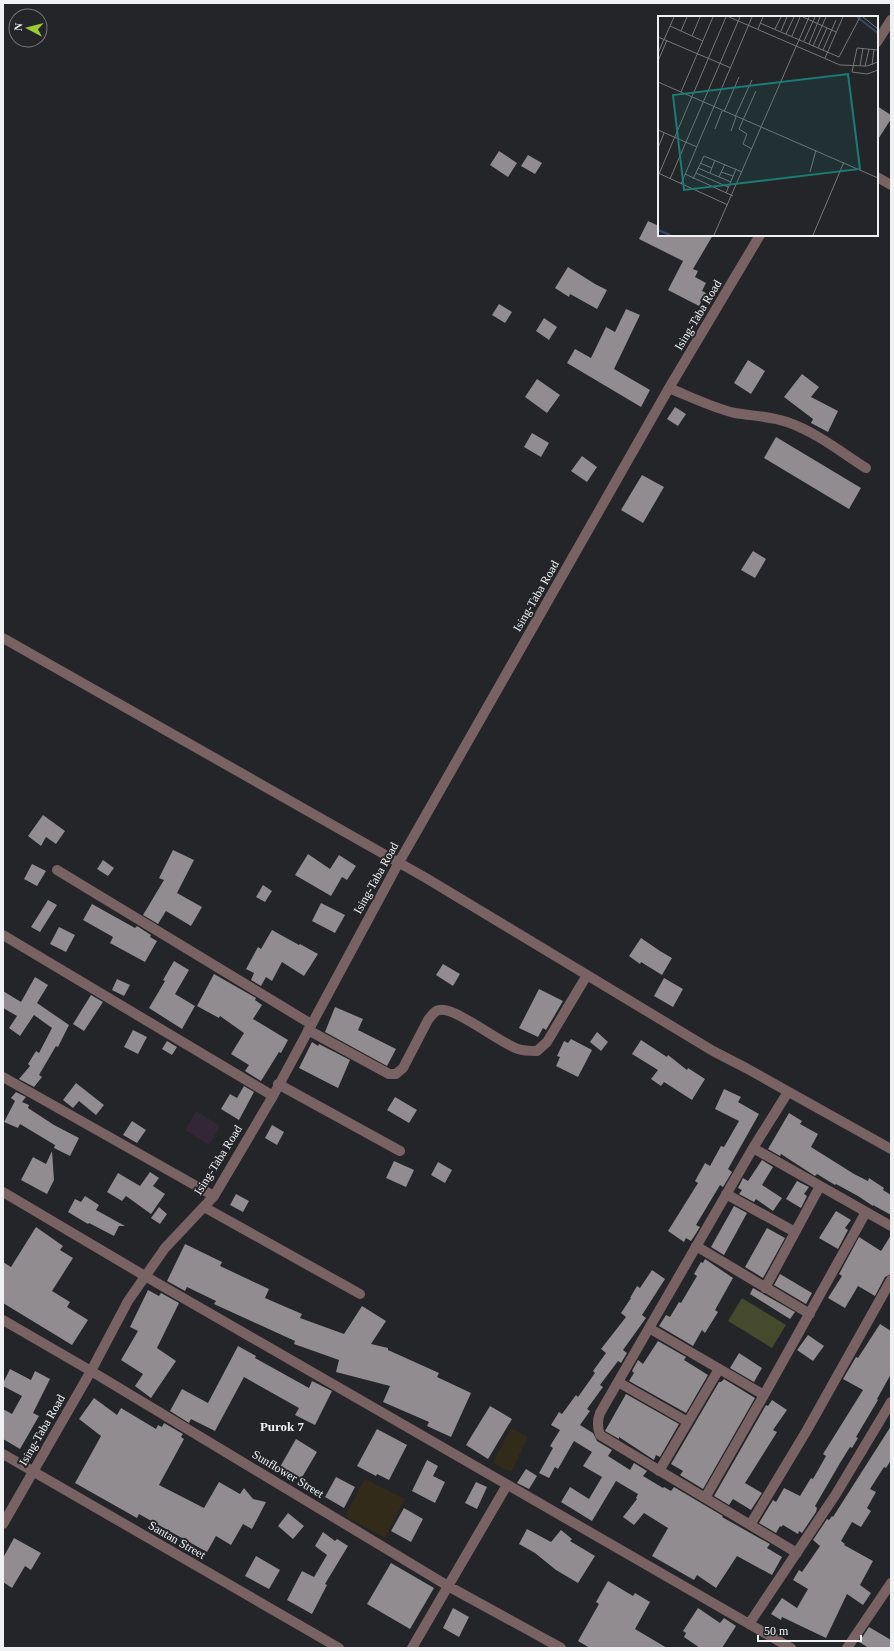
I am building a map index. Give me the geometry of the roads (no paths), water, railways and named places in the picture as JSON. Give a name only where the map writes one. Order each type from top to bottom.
[{"type":"street","points":[[878,40],[891,20]]},
{"type":"street","points":[[878,178],[891,185]]},
{"type":"street","name":"Ising-Taba Road","points":[[3,1524],[91,1371],[128,1301],[165,1248],[214,1196],[272,1096],[398,864],[669,388],[759,236]]},
{"type":"street","points":[[669,388],[736,413],[772,418],[797,426],[811,432],[866,468]]},
{"type":"street","points":[[3,638],[398,864],[426,878],[713,1051],[891,1149]]},
{"type":"street","points":[[57,870],[310,1027],[389,1074],[396,1074],[403,1068],[428,1020],[433,1013],[439,1010],[446,1010],[459,1016],[518,1049],[537,1051],[547,1042],[587,975]]},
{"type":"street","points":[[3,935],[272,1096]]},
{"type":"street","points":[[3,1077],[214,1196]]},
{"type":"street","points":[[278,1084],[400,1151]]},
{"type":"street","points":[[788,1092],[726,1194],[618,1382],[598,1420],[597,1428],[600,1435],[797,1553]]},
{"type":"street","points":[[753,1148],[891,1226]]},
{"type":"street","points":[[765,1288],[820,1186]]},
{"type":"street","points":[[3,1192],[145,1276],[791,1648]]},
{"type":"street","points":[[726,1194],[795,1232]]},
{"type":"street","points":[[204,1207],[360,1294]]},
{"type":"street","points":[[705,1498],[810,1314],[866,1212]]},
{"type":"street","points":[[696,1246],[810,1314]]},
{"type":"street","points":[[750,1525],[807,1430],[891,1280]]},
{"type":"street","name":"Sunflower Street","points":[[3,1320],[91,1371],[448,1586],[561,1648]]},
{"type":"street","points":[[649,1328],[764,1395]]},
{"type":"street","points":[[659,1471],[719,1369]]},
{"type":"street","points":[[618,1382],[688,1422]]},
{"type":"street","points":[[749,1624],[836,1494],[891,1402]]},
{"type":"street","name":"Santan Street","points":[[3,1454],[339,1648]]},
{"type":"street","points":[[412,1648],[507,1485]]},
{"type":"street","points":[[847,1648],[891,1583]]},
{"type":"district","name":"Purok 7","points":[[282,1426]]}]
